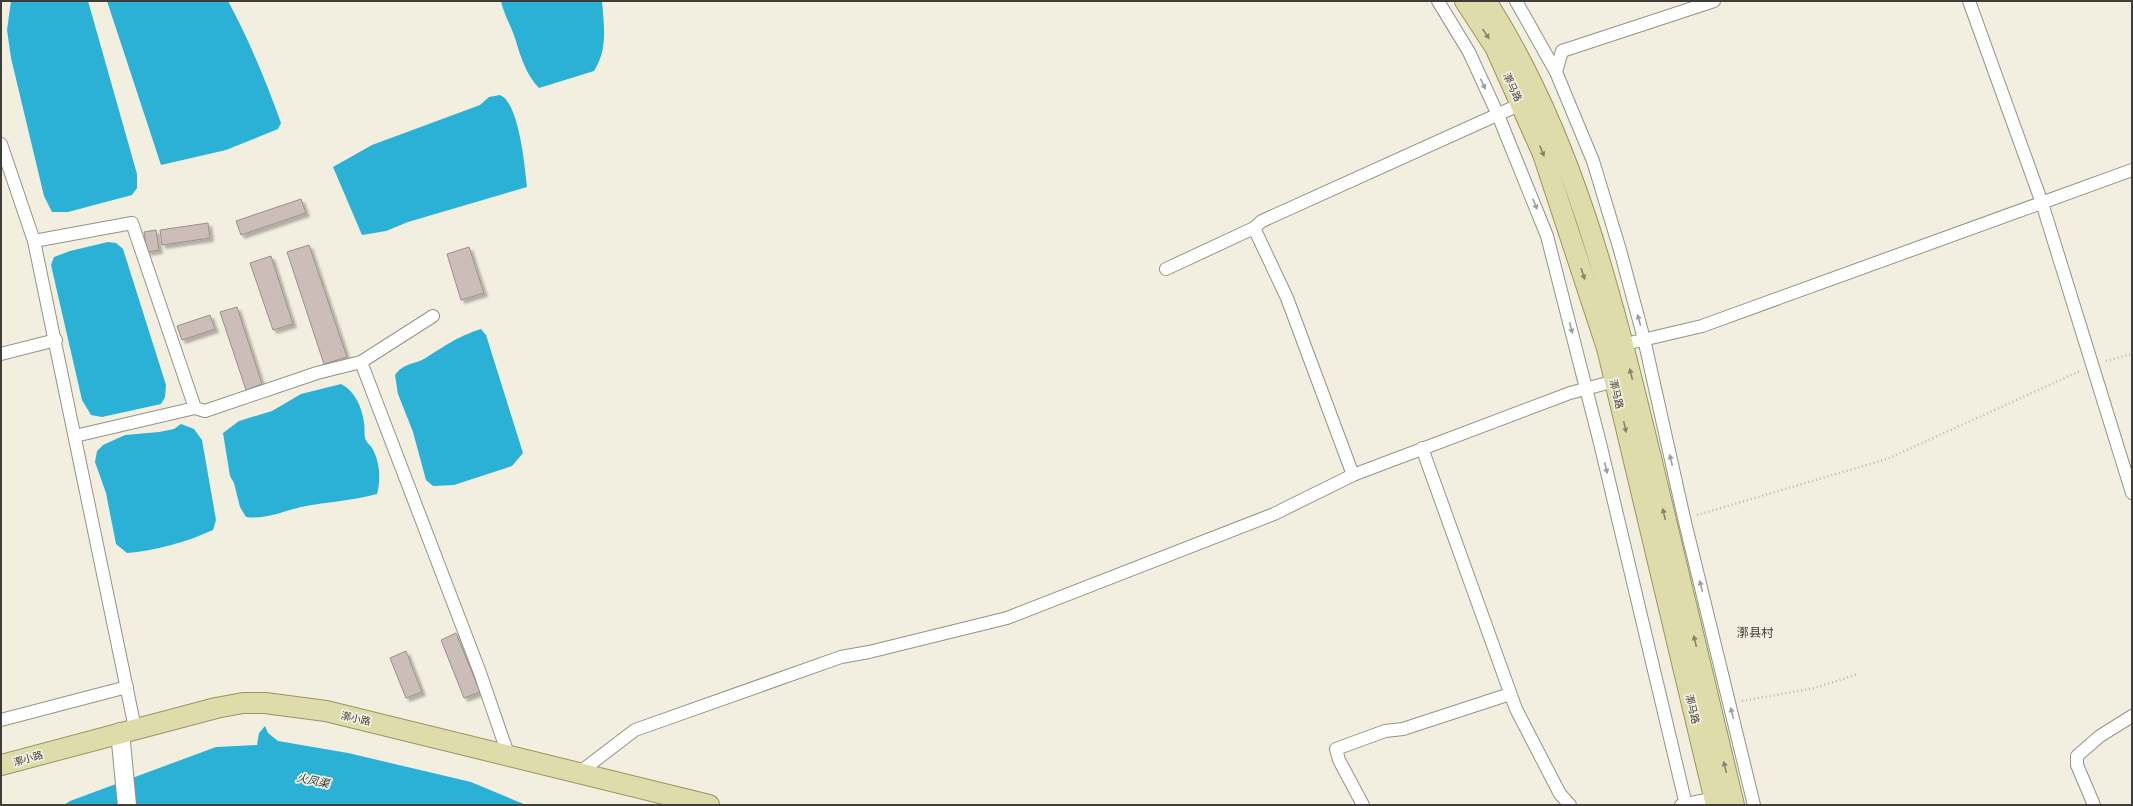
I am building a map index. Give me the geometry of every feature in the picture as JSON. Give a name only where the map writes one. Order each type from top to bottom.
[{"type":"main road","name":"漷马路","points":[[1465,1],[1495,47],[1543,154],[1615,346],[1614,381],[1715,802]]},
{"type":"main road","name":"漷马路","points":[[1486,1],[1510,39],[1547,112],[1578,195],[1615,346],[1734,805]]},
{"type":"main road","name":"漷小路","points":[[1,765],[127,730],[216,708],[244,703],[265,703],[326,711],[508,754],[709,805]]},
{"type":"street","points":[[1438,1],[1468,52],[1498,115],[1547,236],[1586,389],[1684,805],[1715,802]]},
{"type":"street","points":[[1516,1],[1556,72],[1593,161],[1620,250],[1644,339],[1684,518],[1754,805]]},
{"type":"street","points":[[1556,72],[1562,50],[1714,1]]},
{"type":"street","points":[[1969,1],[2042,202],[2132,493]]},
{"type":"street","points":[[1166,269],[1254,228],[1262,222],[1521,104]]},
{"type":"street","points":[[1,144],[34,241],[56,340],[127,687],[127,730],[121,756],[127,805]]},
{"type":"street","points":[[1615,346],[1702,326],[2132,170]]},
{"type":"street","points":[[34,241],[132,223],[195,408]]},
{"type":"street","points":[[1254,228],[1287,298],[1353,474]]},
{"type":"street","points":[[75,436],[195,408],[205,411],[317,373],[361,362],[432,316]]},
{"type":"street","points":[[1,354],[56,340]]},
{"type":"street","points":[[361,362],[479,670],[508,754]]},
{"type":"street","points":[[580,772],[635,730],[841,656],[869,652],[1007,618],[1274,514],[1353,474],[1570,394],[1614,381]]},
{"type":"street","points":[[1422,448],[1516,709],[1560,794],[1570,805]]},
{"type":"street","points":[[1,720],[127,687]]},
{"type":"street","points":[[1363,805],[1339,760],[1336,749],[1385,731],[1403,730],[1510,694]]},
{"type":"street","points":[[2094,805],[2077,765],[2077,756],[2100,736],[2132,716]]},
{"type":"path","points":[[1684,518],[1887,459],[2092,365],[2132,354]]},
{"type":"path","points":[[1730,704],[1815,688],[1858,674]]},
{"type":"water","points":[[11,1],[88,1],[137,174],[137,188],[132,195],[68,212],[52,212],[44,196],[11,58],[7,30]]},
{"type":"water","points":[[107,1],[228,1],[257,61],[281,123],[278,129],[226,150],[161,165]]},
{"type":"water","points":[[501,1],[602,1],[604,28],[603,46],[594,71],[539,88],[530,77],[524,64]]},
{"type":"water","points":[[500,95],[507,100],[516,122],[523,151],[527,187],[408,222],[386,231],[362,235],[333,167],[372,145],[480,105],[489,97]]},
{"type":"water","points":[[108,242],[116,243],[123,249],[166,385],[165,397],[161,404],[102,417],[91,415],[82,400],[51,265],[54,257],[70,251]]},
{"type":"water","points":[[481,329],[486,335],[523,453],[512,466],[454,485],[433,486],[426,480],[413,432],[398,394],[395,375],[405,366],[424,359],[458,339]]},
{"type":"water","points":[[341,384],[354,395],[362,411],[365,438],[375,453],[377,459],[379,482],[377,494],[301,507],[267,516],[253,518],[246,517],[240,507],[234,483],[230,476],[223,433],[239,421],[272,411],[301,394]]},
{"type":"water","points":[[181,424],[194,429],[202,440],[216,520],[213,530],[170,545],[127,553],[116,544],[106,493],[95,462],[97,451],[103,445],[125,435],[159,432],[174,429]]},
{"type":"water","name":"火凤渠","points":[[265,726],[268,733],[278,741],[348,753],[471,782],[526,805],[64,805],[70,801],[216,747],[257,745],[259,733]]},
{"type":"building","points":[[301,199],[306,213],[241,235],[236,221]]},
{"type":"building","points":[[208,223],[210,238],[162,245],[160,230]]},
{"type":"building","points":[[156,230],[159,250],[147,252],[144,232]]},
{"type":"building","points":[[309,245],[347,357],[324,364],[287,252]]},
{"type":"building","points":[[469,247],[484,293],[461,300],[447,254]]},
{"type":"building","points":[[271,256],[293,324],[273,330],[250,263]]},
{"type":"building","points":[[237,307],[262,384],[246,390],[220,312]]},
{"type":"building","points":[[210,315],[215,329],[182,340],[177,326]]},
{"type":"building","points":[[456,633],[480,692],[464,698],[441,640]]},
{"type":"building","points":[[406,651],[422,692],[406,698],[390,658]]},
{"type":"district","name":"漷县村","points":[[1755,632]]}]
